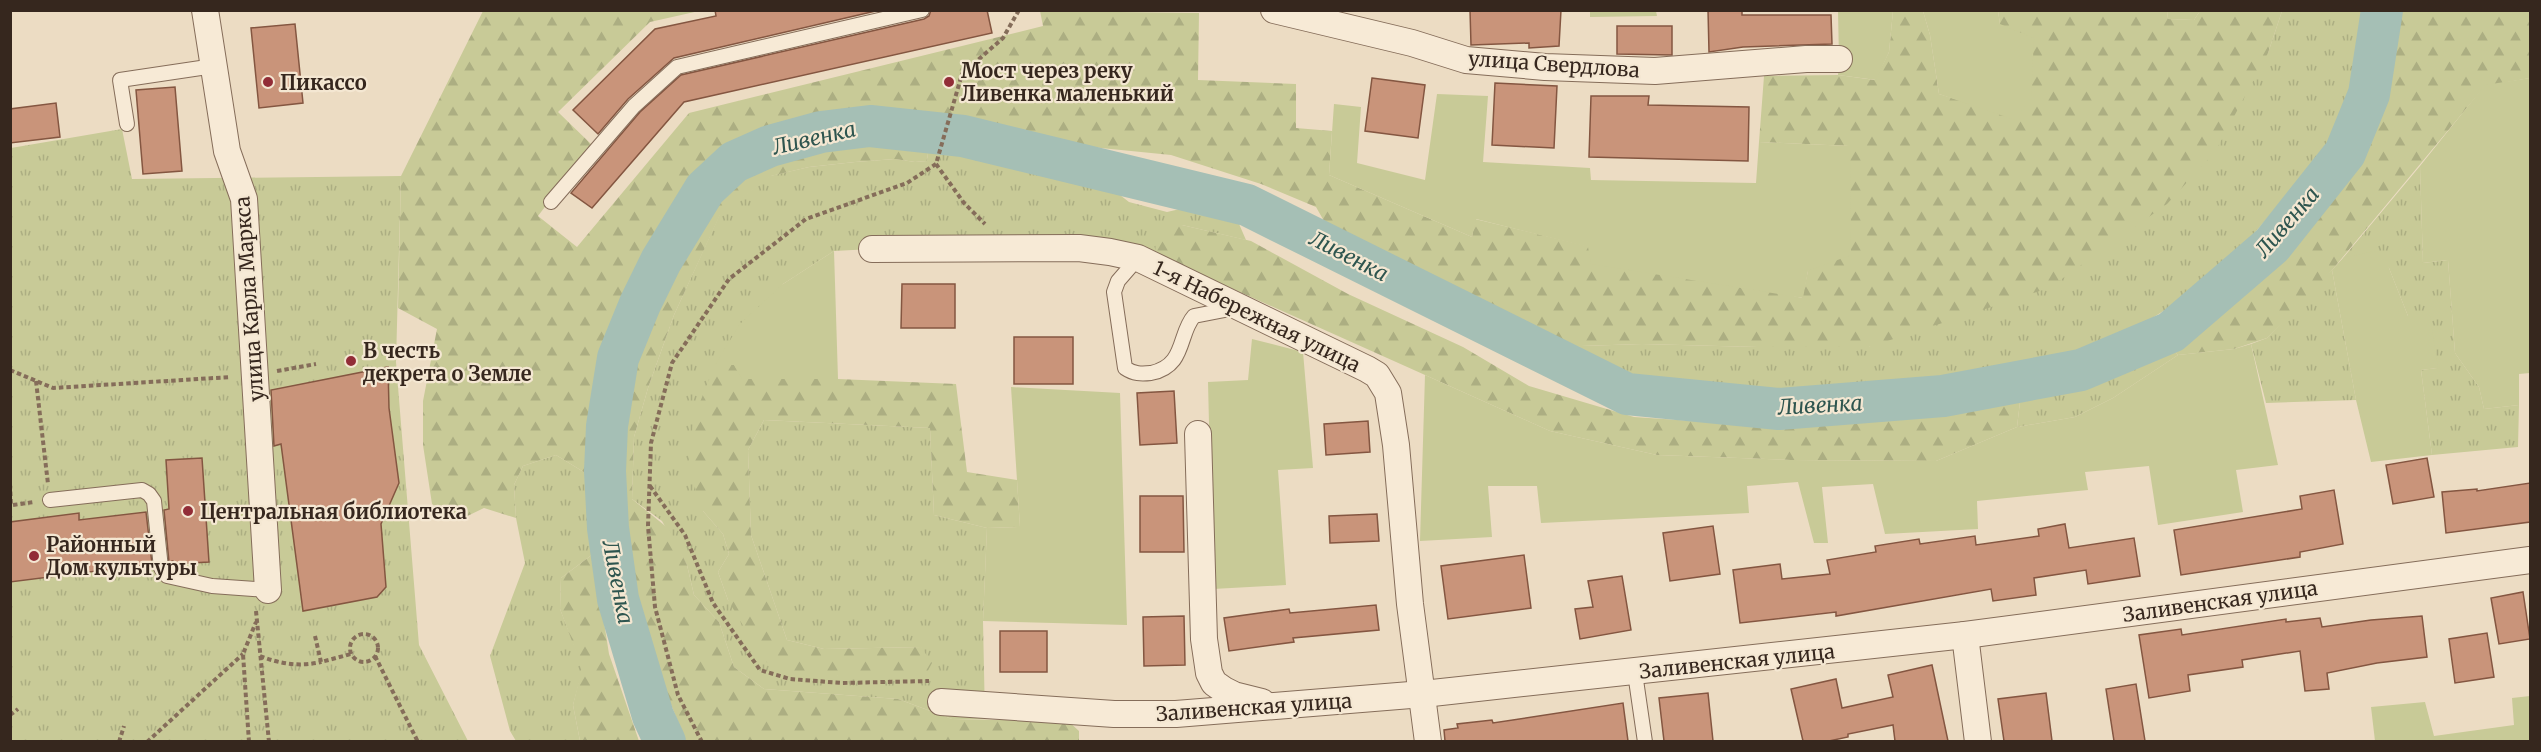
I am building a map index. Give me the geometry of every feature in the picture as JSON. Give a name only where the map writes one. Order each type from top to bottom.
[{"type":"street","name":"улица Карла Маркса","points":[[205,10],[227,151],[244,199],[268,590]]},
{"type":"street","name":"улица Свердлова","points":[[1274,10],[1412,43],[1466,60],[1545,67],[1655,71],[1806,59],[1839,59]]},
{"type":"street","name":"1-я Набережная улица","points":[[872,249],[1079,248],[1138,258],[1367,369],[1383,384],[1388,393],[1396,445],[1410,604],[1428,741]]},
{"type":"street","points":[[1198,434],[1204,639],[1209,673],[1214,683],[1234,695],[1279,707]]},
{"type":"street","name":"Заливенская улица","points":[[936,692],[1114,714],[1176,714],[1279,707],[1635,673],[1965,635],[2530,560]]},
{"type":"street","points":[[1965,635],[1978,741]]},
{"type":"lane","points":[[551,202],[634,106],[677,67],[922,10]]},
{"type":"lane","points":[[127,124],[120,80],[214,66]]},
{"type":"lane","points":[[1138,258],[1118,281],[1114,292],[1125,368],[1132,373],[1160,371],[1174,360],[1190,320],[1194,316],[1240,308]]},
{"type":"lane","points":[[50,500],[142,490],[154,501],[161,568],[167,576],[212,586],[268,590]]},
{"type":"lane","points":[[1635,673],[1645,741]]},
{"type":"path","points":[[702,741],[678,695],[655,607],[648,526],[651,443],[672,363],[729,279],[806,219],[907,183],[936,164],[962,74],[1003,38],[1019,10]]},
{"type":"path","points":[[936,164],[964,203],[984,224],[994,226]]},
{"type":"path","points":[[10,370],[53,388],[255,374],[316,364]]},
{"type":"path","points":[[36,380],[50,500]]},
{"type":"path","points":[[10,484],[13,505],[10,505]]},
{"type":"path","points":[[650,485],[685,535],[713,603],[760,670],[790,679],[936,692]]},
{"type":"path","points":[[249,741],[243,654],[268,590]]},
{"type":"path","points":[[256,621],[269,741]]},
{"type":"path","points":[[364,634],[373,637],[376,641],[377,651],[369,661],[359,662],[351,654],[350,648],[353,640],[364,634]]},
{"type":"path","points":[[315,636],[321,662]]},
{"type":"path","points":[[147,741],[243,654]]},
{"type":"path","points":[[260,656],[280,663],[310,665],[351,654]]},
{"type":"path","points":[[375,656],[418,741]]},
{"type":"path","points":[[10,715],[18,709]]},
{"type":"path","points":[[119,741],[124,726]]},
{"type":"green space","points":[[2167,10],[2168,19],[2194,20],[2200,11],[2282,11],[2268,53],[2215,152],[2167,204],[2049,288],[1869,347],[1642,344],[1551,347],[1332,235],[1316,207],[1261,184],[1171,155],[1081,146],[935,117],[881,114],[829,116],[765,132],[708,160],[652,239],[606,352],[589,422],[587,474],[556,455],[523,466],[514,485],[516,518],[484,508],[457,521],[432,504],[423,445],[423,401],[437,329],[398,308],[401,176],[483,11],[699,11],[650,22],[558,112],[592,145],[538,216],[577,247],[689,113],[1043,26],[1040,11],[1199,13],[1198,80],[1296,84],[1296,128],[1332,131],[1329,175],[1472,237],[1475,219],[1802,298],[1808,271],[1849,146],[1759,142],[1764,76],[1838,75],[1875,80],[1889,52],[1893,11],[1923,11],[1930,35],[1939,94],[1968,103],[2000,24],[1998,11]]},
{"type":"green space","points":[[2167,10],[2200,11],[2194,20],[2168,19]]},
{"type":"green space","points":[[1590,11],[1656,11],[1657,16],[1590,17]]},
{"type":"green space","points":[[1838,11],[1893,11],[1889,52],[1876,80],[1838,75]]},
{"type":"green space","points":[[1923,11],[1998,11],[2000,24],[2034,38],[2031,97],[2015,120],[1939,94],[1930,35]]},
{"type":"green space","points":[[2282,11],[2369,11],[2357,91],[2322,154],[2216,278],[2114,342],[1975,373],[1843,391],[1706,389],[1625,378],[1551,347],[1642,344],[1869,347],[2268,53]]},
{"type":"green space","points":[[2394,11],[2530,11],[2530,78],[2485,86],[2318,287],[2267,338],[2234,349],[2178,355],[2170,346],[2254,285],[2355,158],[2385,86]]},
{"type":"green space","points":[[2530,78],[2530,373],[2519,374],[2519,405],[2484,409],[2479,387],[2455,353],[2448,260],[2423,263],[2420,166],[2485,85]]},
{"type":"green space","points":[[1437,94],[1488,96],[1483,162],[1590,168],[1591,180],[1756,183],[1759,142],[1850,146],[1851,255],[1808,271],[1803,298],[1591,264],[1588,247],[1476,219],[1472,237],[1329,175],[1334,104],[1361,107],[1357,163],[1425,180]]},
{"type":"green space","points":[[122,129],[132,179],[401,176],[396,362],[419,645],[468,741],[11,742],[11,148]]},
{"type":"green space","points":[[855,143],[905,143],[928,153],[927,161],[895,159],[855,162],[809,167],[771,176],[720,215],[674,315],[648,388],[634,437],[632,499],[669,529],[687,565],[694,595],[719,622],[734,667],[764,689],[898,699],[952,719],[1068,721],[1079,731],[1079,741],[686,741],[655,666],[623,537],[616,489],[618,447],[649,312],[688,237],[721,192],[758,170],[801,154]]},
{"type":"green space","points":[[949,152],[1098,178],[1129,202],[1167,212],[1197,205],[1214,206],[1236,217],[1246,240],[1182,225],[1155,254],[1138,258],[872,249],[834,251],[783,284],[703,511],[723,534],[729,554],[718,572],[728,600],[838,676],[924,676],[921,647],[824,649],[787,640],[751,535],[748,450],[764,420],[930,428],[934,515],[987,528],[983,621],[985,719],[952,719],[898,699],[764,689],[734,667],[719,622],[694,595],[687,565],[662,521],[632,499],[634,437],[648,388],[674,315],[720,214],[770,176],[809,167],[855,162],[895,159],[927,161],[928,153]]},
{"type":"green space","points":[[2420,166],[2423,263],[2448,260],[2455,353],[2479,387],[2484,409],[2519,405],[2518,447],[2432,455],[2421,370],[2437,368],[2408,316],[2389,268],[2343,258]]},
{"type":"green space","points":[[1182,225],[1251,241],[1348,294],[1463,347],[1529,386],[1634,417],[1752,425],[1941,409],[2021,393],[2017,427],[1936,461],[1791,460],[1657,455],[1550,431],[1155,254],[1157,228]]},
{"type":"green space","points":[[834,251],[838,379],[742,379],[734,365],[715,365],[740,324],[783,284]]},
{"type":"green space","points":[[2375,251],[2389,268],[2408,316],[2430,316],[2438,368],[2421,370],[2432,455],[2371,462],[2356,400],[2332,270],[2343,258]]},
{"type":"green space","points":[[2332,270],[2356,400],[2266,403],[2251,344],[2267,338]]},
{"type":"green space","points":[[1252,339],[1303,352],[1313,468],[1278,470],[1286,585],[1213,589],[1208,382],[1248,380]]},
{"type":"green space","points":[[2251,344],[2278,465],[2236,470],[2243,512],[2158,525],[2149,466],[2085,472],[2088,490],[1977,501],[1978,529],[1885,534],[1873,484],[1822,487],[1828,543],[1814,543],[1798,482],[1747,486],[1749,513],[1541,523],[1537,486],[1488,486],[1492,537],[1420,541],[1425,375],[1550,431],[1657,455],[1791,460],[1936,461],[2017,427],[2075,417],[2113,398],[2178,355],[2234,349]]},
{"type":"green space","points":[[2170,346],[2178,355],[2113,398],[2075,417],[2017,427],[2021,393],[2092,379]]},
{"type":"green space","points":[[715,365],[734,365],[742,379],[838,379],[956,384],[967,472],[1017,480],[1020,527],[987,528],[934,515],[930,428],[764,420],[748,450],[751,535],[787,640],[824,649],[921,647],[932,663],[925,676],[838,676],[784,670],[764,661],[728,600],[718,572],[729,554],[723,534],[703,511],[688,467],[694,417]]},
{"type":"green space","points":[[1011,387],[1120,393],[1127,625],[983,621],[987,528],[1020,527]]},
{"type":"green space","points":[[556,455],[587,474],[597,551],[561,578],[560,609],[583,668],[573,705],[580,741],[516,741],[510,731],[490,656],[525,563],[516,518],[514,485],[523,466]]},
{"type":"green space","points":[[597,551],[599,590],[609,654],[639,741],[580,741],[573,705],[582,668],[560,609],[561,578]]},
{"type":"green space","points":[[2530,696],[2530,741],[2375,741],[2371,707],[2425,702],[2434,736],[2514,725],[2512,698]]},
{"type":"building","points":[[715,10],[880,10],[674,58],[628,99],[598,134],[573,110],[655,29],[716,16]]},
{"type":"building","points":[[931,10],[987,10],[992,33],[684,102],[592,208],[571,193],[640,112],[681,75],[924,19],[929,16]]},
{"type":"building","points":[[1470,10],[1561,10],[1559,46],[1529,48],[1529,43],[1471,45]]},
{"type":"building","points":[[1708,10],[1742,10],[1742,15],[1831,15],[1832,44],[1743,47],[1709,52]]},
{"type":"building","points":[[295,24],[303,103],[259,108],[251,28]]},
{"type":"building","points":[[1617,26],[1672,26],[1672,55],[1617,54]]},
{"type":"building","points":[[1372,78],[1425,85],[1418,138],[1365,131]]},
{"type":"building","points":[[1495,83],[1557,86],[1554,148],[1492,145]]},
{"type":"building","points":[[175,87],[182,171],[143,174],[136,90]]},
{"type":"building","points":[[1591,96],[1649,96],[1648,105],[1749,107],[1748,161],[1589,157]]},
{"type":"building","points":[[56,103],[60,137],[10,143],[10,109]]},
{"type":"building","points":[[902,284],[955,284],[955,328],[901,328]]},
{"type":"building","points":[[1014,337],[1073,337],[1073,384],[1014,384]]},
{"type":"building","points":[[388,367],[389,408],[399,483],[381,524],[386,587],[377,597],[303,611],[281,444],[274,446],[271,390]]},
{"type":"building","points":[[1174,391],[1177,443],[1140,445],[1137,393]]},
{"type":"building","points":[[1368,421],[1370,452],[1326,455],[1324,424]]},
{"type":"building","name":"Центральная библиотека","points":[[202,458],[209,562],[173,564],[173,561],[169,562],[164,510],[169,509],[166,460]]},
{"type":"building","points":[[2427,458],[2434,497],[2393,504],[2386,465]]},
{"type":"building","points":[[2530,483],[2530,522],[2446,533],[2442,492],[2477,489],[2477,491]]},
{"type":"building","points":[[2334,490],[2343,544],[2300,552],[2300,557],[2181,575],[2174,530],[2302,509],[2300,496]]},
{"type":"building","points":[[1140,496],[1183,496],[1184,552],[1140,552]]},
{"type":"building","points":[[146,512],[152,564],[10,582],[10,522],[79,513],[79,520]]},
{"type":"building","points":[[1377,514],[1379,541],[1330,543],[1329,516]]},
{"type":"building","points":[[2065,524],[2069,548],[2134,538],[2140,576],[2088,584],[2086,570],[2034,578],[2036,595],[1993,601],[1991,589],[1836,616],[1836,612],[1740,623],[1733,570],[1780,564],[1782,579],[1830,574],[1827,560],[1876,552],[1875,546],[1919,539],[1920,544],[1975,536],[1976,545],[2039,536],[2038,529]]},
{"type":"building","points":[[1713,526],[1720,574],[1670,581],[1663,533]]},
{"type":"building","points":[[1524,555],[1531,608],[1448,619],[1441,566]]},
{"type":"building","points":[[1622,576],[1631,630],[1580,639],[1575,609],[1593,607],[1588,581]]},
{"type":"building","points":[[2523,592],[2530,639],[2499,644],[2491,598]]},
{"type":"building","points":[[1376,605],[1379,630],[1293,638],[1294,642],[1229,651],[1224,618],[1289,609],[1290,613]]},
{"type":"building","points":[[1184,616],[1185,665],[1144,666],[1143,617]]},
{"type":"building","points":[[2422,616],[2427,657],[2377,663],[2327,673],[2329,689],[2305,691],[2300,651],[2242,660],[2243,667],[2188,675],[2190,691],[2149,698],[2139,635],[2181,629],[2182,635],[2286,619],[2286,622],[2320,618],[2322,627]]},
{"type":"building","points":[[1000,631],[1047,631],[1047,672],[1000,672]]},
{"type":"building","points":[[2487,633],[2494,677],[2455,683],[2449,639]]},
{"type":"building","points":[[1932,665],[1948,741],[1895,741],[1893,725],[1848,734],[1848,737],[1829,741],[1803,741],[1791,689],[1836,679],[1842,708],[1893,697],[1888,675]]},
{"type":"building","points":[[2136,684],[2145,741],[2114,741],[2106,689]]},
{"type":"building","points":[[1708,693],[1713,741],[1664,741],[1659,698]]},
{"type":"building","points":[[2046,693],[2052,741],[2004,741],[1998,699]]},
{"type":"building","points":[[1623,703],[1628,741],[1445,741],[1444,730],[1458,728],[1457,724],[1492,720],[1493,723]]},
{"type":"waterway","name":"Ливенка","points":[[665,742],[653,716],[618,599],[608,528],[605,471],[607,426],[618,358],[661,261],[705,189],[734,162],[770,146],[821,132],[870,126],[963,136],[1247,205],[1627,394],[1779,409],[1943,396],[2081,370],[2171,332],[2272,245],[2345,153],[2369,94],[2382,10]]},
{"type":"place","name":"Пикассо","points":[[268,82]]},
{"type":"place","name":"Мост через реку Ливенка маленький","points":[[949,82]]},
{"type":"place","name":"В честь декрета о Земле","points":[[351,361]]},
{"type":"place","name":"Центральная библиотека","points":[[188,511]]},
{"type":"place","name":"Районный Дом культуры","points":[[34,556]]}]
